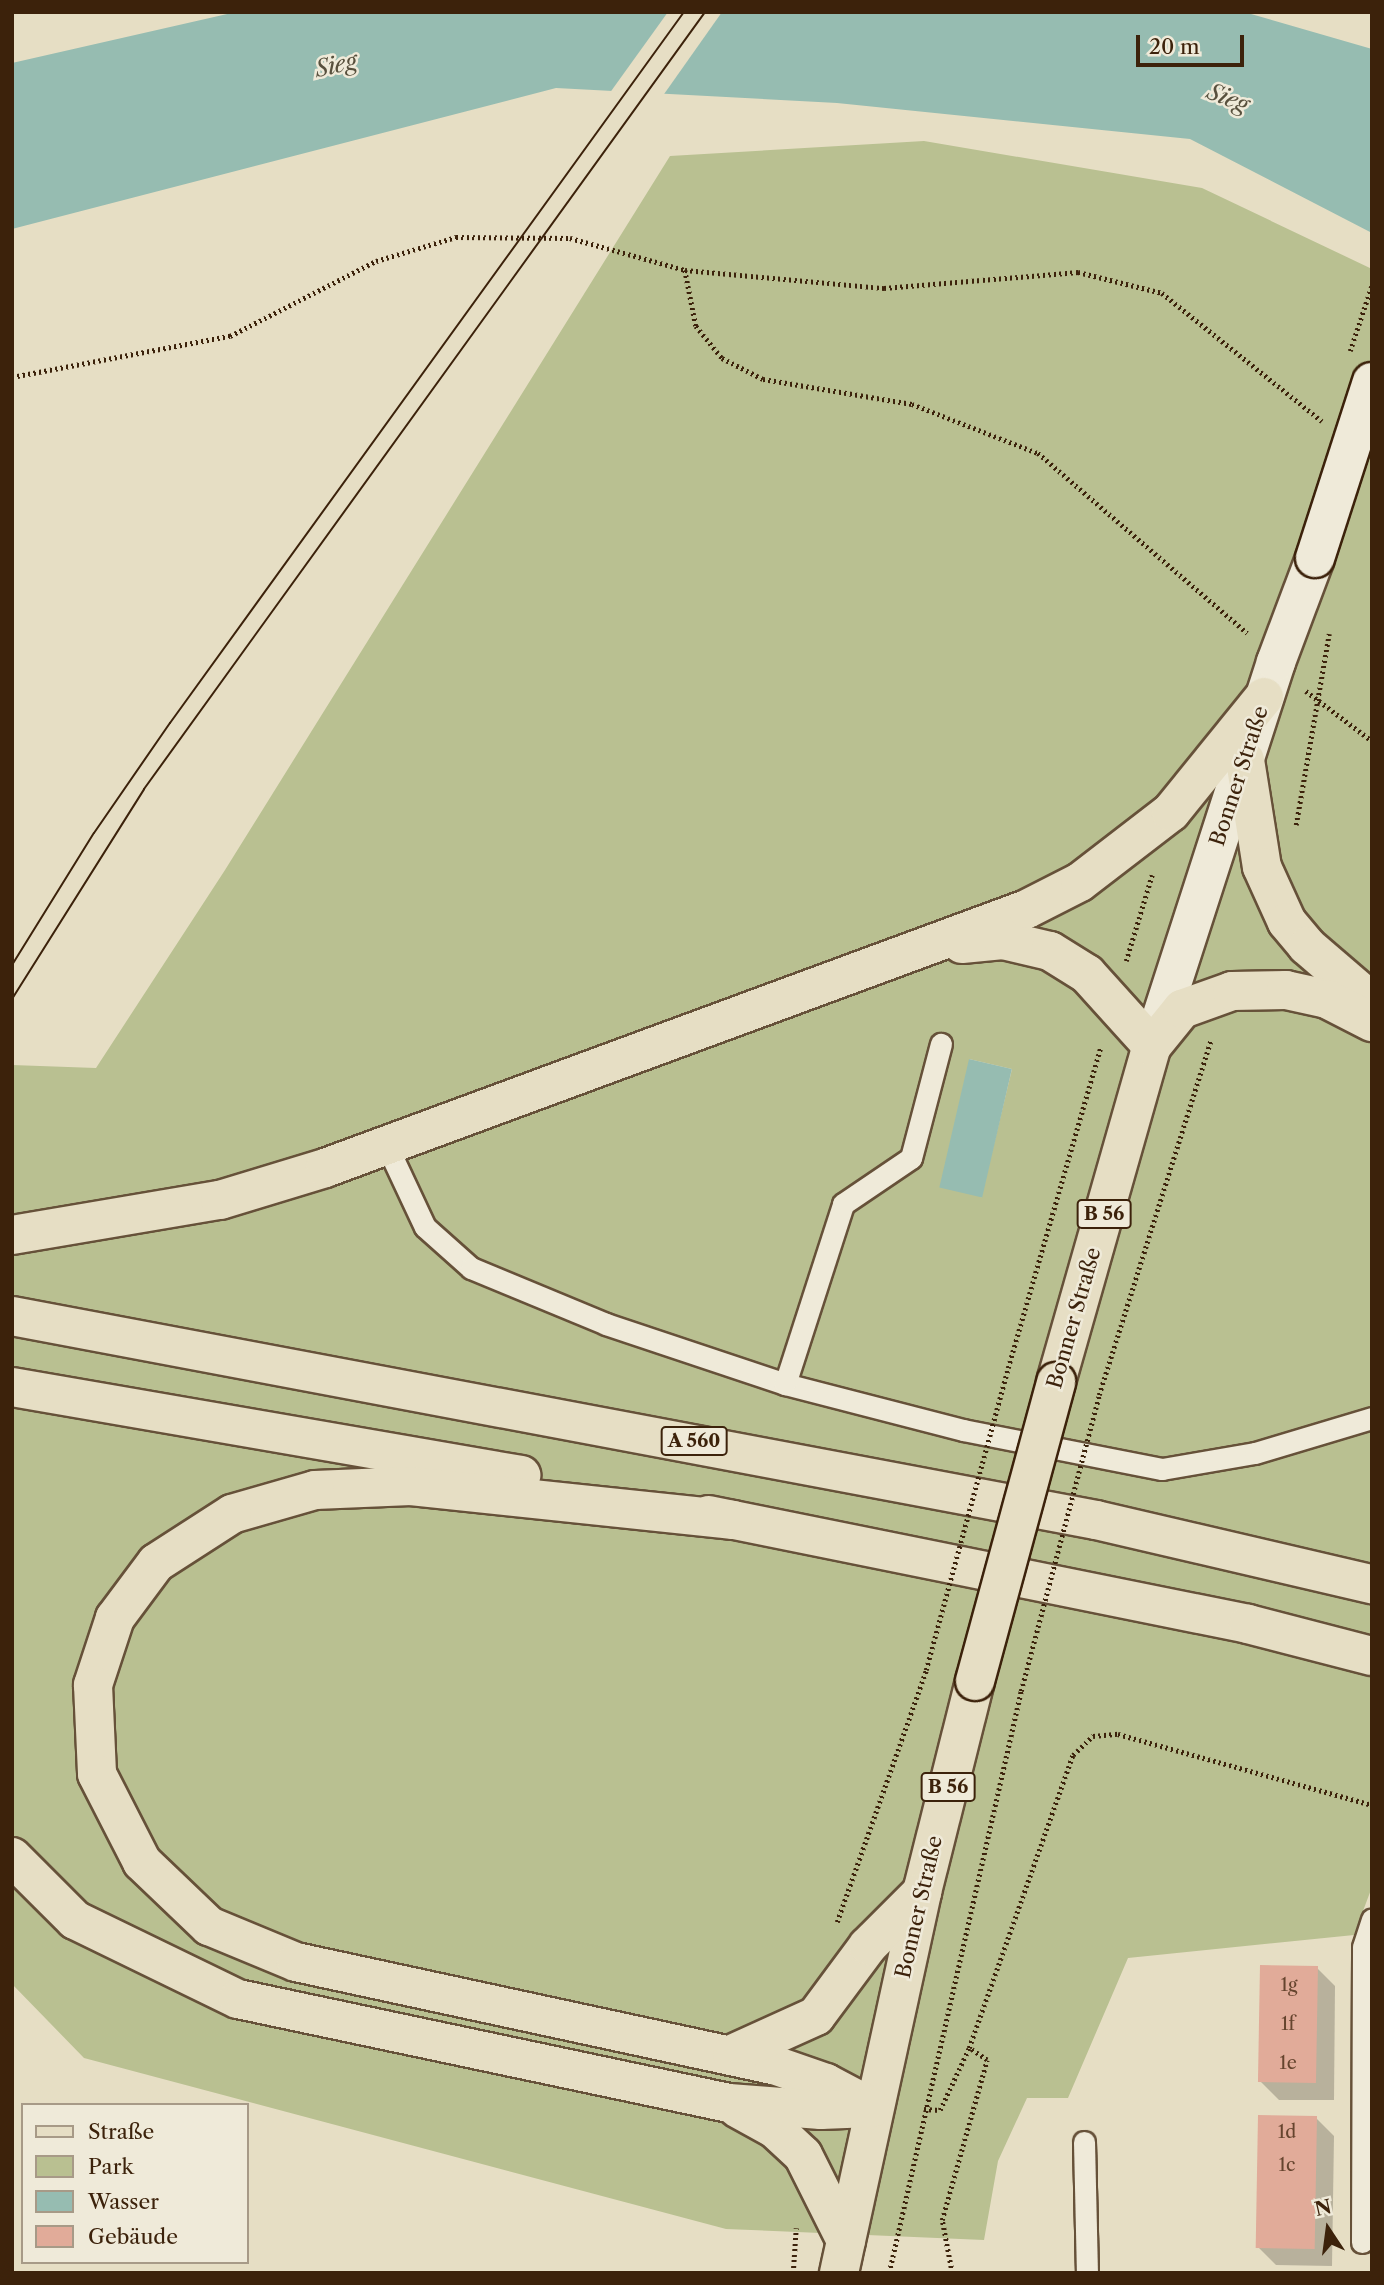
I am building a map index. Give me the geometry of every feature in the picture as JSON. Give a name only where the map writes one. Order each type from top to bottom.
[{"type":"main road","name":"Bonner Straße","points":[[843,2257],[873,2108],[922,1892],[975,1681],[1056,1382],[1152,1046],[1264,697],[1315,558],[1372,382]]},
{"type":"main road","points":[[12,1235],[220,1200],[387,1146],[932,947],[1037,904],[1080,882],[1171,811],[1264,697]]},
{"type":"main road","points":[[1245,760],[1262,867],[1287,922],[1307,946],[1372,1002]]},
{"type":"main road","points":[[932,947],[1003,940],[1050,951],[1087,974],[1152,1046],[1182,1010],[1232,990],[1286,990],[1327,999],[1372,1022]]},
{"type":"main road","name":"A 560","points":[[12,1316],[1096,1520],[1372,1584]]},
{"type":"main road","points":[[12,1387],[497,1469],[733,1520],[1248,1624],[1372,1656]]},
{"type":"main road","points":[[733,1520],[411,1486],[315,1490],[232,1514],[156,1563],[115,1618],[93,1685],[97,1774],[142,1862],[209,1926],[296,1962],[732,2054],[826,2083],[873,2108]]},
{"type":"main road","points":[[12,1857],[75,1920],[238,1999],[729,2103],[821,2110],[873,2108]]},
{"type":"main road","points":[[732,2054],[816,2016],[867,1946],[922,1892]]},
{"type":"main road","points":[[729,2103],[775,2129],[803,2155],[843,2257]]},
{"type":"lane","points":[[785,1384],[842,1204],[911,1158],[941,1044]]},
{"type":"lane","points":[[387,1146],[425,1227],[471,1268],[606,1324],[785,1384],[963,1430],[1162,1469],[1255,1453],[1372,1418]]},
{"type":"lane","points":[[1362,2242],[1363,1947],[1372,1919]]},
{"type":"lane","points":[[1084,2142],[1087,2273]]},
{"type":"path","points":[[12,376],[230,336],[376,261],[456,237],[570,238],[685,270],[884,288],[1079,272],[1162,293],[1297,398]]},
{"type":"path","points":[[685,270],[696,326],[722,358],[763,379],[912,404],[1038,453],[1252,637]]},
{"type":"path","points":[[1294,833],[1315,700],[1372,741]]},
{"type":"path","points":[[889,2273],[912,2156],[1021,1691],[1098,1395],[1218,1016],[1232,990]]},
{"type":"path","points":[[833,1931],[926,1670],[1008,1368]]},
{"type":"path","points":[[924,2109],[940,2110],[970,2048],[1073,1755],[1093,1736],[1118,1734],[1372,1805]]},
{"type":"path","points":[[952,2273],[942,2220],[987,2060],[970,2048]]},
{"type":"green space","points":[[924,141],[1202,188],[1372,269],[1372,1887],[1354,1935],[1128,1958],[1068,2098],[1027,2098],[998,2161],[984,2240],[726,2229],[84,2058],[12,1984],[12,1065],[96,1068],[225,870],[670,156]],"holes":[[[969,1059],[1012,1069],[981,1198]]]},
{"type":"water","name":"Sieg","points":[[236,12],[1244,12],[1372,49],[1372,233],[1190,139],[837,103],[556,88],[12,229],[12,63]]},
{"type":"water","points":[[969,1059],[1012,1069],[982,1198],[939,1188]]},
{"type":"pier","points":[[668,12],[722,12],[662,97],[609,94]]},
{"type":"building","points":[[1260,1965],[1318,1966],[1316,2083],[1258,2082]]},
{"type":"building","points":[[1258,2115],[1317,2116],[1315,2249],[1256,2248]]},
{"type":"tram line","points":[[12,965],[94,833],[170,723],[684,12]]},
{"type":"tram line","points":[[12,999],[144,789],[705,12]]}]
